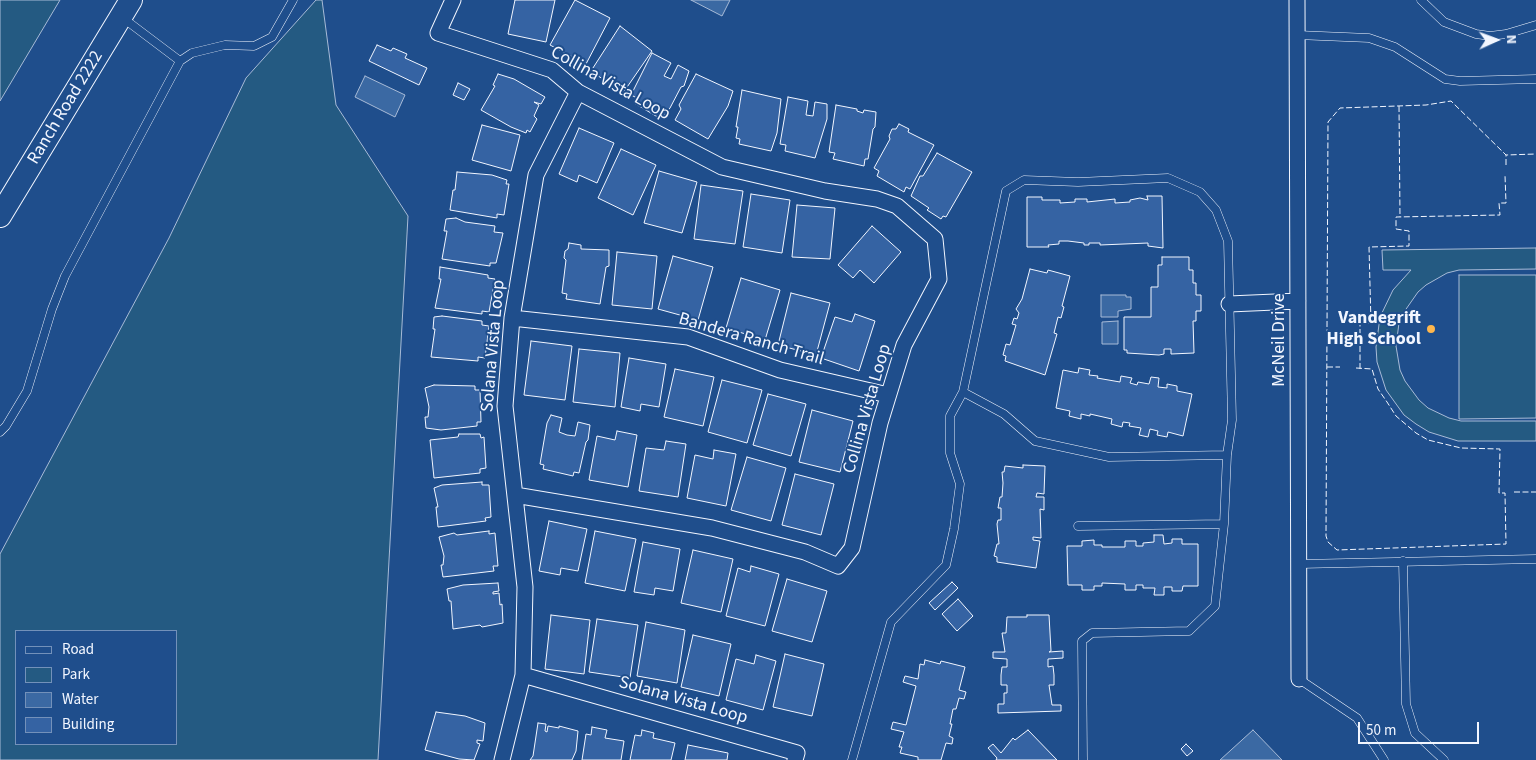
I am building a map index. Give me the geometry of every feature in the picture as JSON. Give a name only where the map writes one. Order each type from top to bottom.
[{"type":"main road","name":"Ranch Road 2222","points":[[0,216],[126,8]]},
{"type":"street","name":"Collina Vista Loop","points":[[453,0],[438,33],[552,70],[578,92],[722,167],[825,191],[877,198],[897,206],[935,239],[939,279],[904,344],[880,423],[852,548],[838,566],[805,552],[712,528],[515,495]]},
{"type":"street","name":"McNeil Drive","points":[[1297,0],[1299,679]]},
{"type":"street","name":"Solana Vista Loop","points":[[502,760],[523,675],[525,587],[505,406],[512,318],[536,175],[578,92]]},
{"type":"street","points":[[1229,304],[1298,301]]},
{"type":"street","name":"Bandera Ranch Trail","points":[[512,318],[688,337],[780,370],[888,395]]},
{"type":"street","name":"Solana Vista Loop","points":[[523,675],[796,753],[795,760]]},
{"type":"lane","points":[[0,432],[6,426],[27,391],[65,276],[180,61],[192,53],[225,45],[254,46],[272,37],[293,0]]},
{"type":"lane","points":[[1421,0],[1444,22],[1476,34],[1490,36],[1506,34],[1536,25]]},
{"type":"lane","points":[[126,8],[180,61]]},
{"type":"lane","points":[[1297,35],[1369,38],[1395,47],[1446,79],[1460,81],[1536,79]]},
{"type":"lane","points":[[852,760],[890,622],[946,565],[954,529],[960,484],[950,453],[950,416],[963,392],[1006,191],[1024,180],[1078,182],[1168,178],[1200,192],[1216,210],[1228,241],[1232,420],[1227,455],[1224,524],[1215,606],[1189,631],[1092,633],[1082,641],[1082,760]]},
{"type":"lane","points":[[963,392],[1004,414],[1035,442],[1110,457],[1227,455]]},
{"type":"lane","points":[[1078,526],[1224,524]]},
{"type":"lane","points":[[1300,564],[1536,559]]},
{"type":"lane","points":[[1403,561],[1406,704],[1415,733],[1444,760]]},
{"type":"lane","points":[[1299,679],[1357,718],[1384,760]]},
{"type":"green space","points":[[0,0],[60,0],[0,101]]},
{"type":"green space","points":[[316,0],[322,0],[336,105],[408,216],[378,760],[0,760],[0,554],[169,238],[246,78]]},
{"type":"green space","points":[[1536,248],[1536,269],[1459,270],[1447,273],[1426,285],[1418,292],[1404,312],[1399,323],[1396,346],[1400,370],[1405,381],[1419,400],[1428,408],[1449,418],[1461,421],[1536,421],[1536,441],[1458,441],[1429,432],[1416,424],[1404,415],[1386,390],[1377,362],[1376,347],[1380,317],[1393,290],[1411,270],[1383,270],[1382,250]]},
{"type":"green space","points":[[1459,275],[1536,275],[1536,418],[1459,419]]},
{"type":"water","points":[[691,0],[730,0],[722,16]]},
{"type":"water","points":[[365,76],[405,95],[395,117],[355,97]]},
{"type":"water","points":[[1101,295],[1126,295],[1126,297],[1131,297],[1131,309],[1118,311],[1118,317],[1101,317]]},
{"type":"water","points":[[1118,321],[1118,344],[1102,344],[1102,322]]},
{"type":"water","points":[[1253,730],[1282,760],[1220,760]]},
{"type":"building","points":[[515,0],[555,0],[546,42],[508,34]]},
{"type":"building","points":[[575,0],[610,18],[586,64],[550,45]]},
{"type":"building","points":[[620,26],[652,51],[623,93],[591,71]]},
{"type":"building","points":[[377,45],[391,51],[393,48],[407,54],[405,58],[427,68],[419,85],[369,61]]},
{"type":"building","points":[[652,53],[671,63],[664,76],[671,79],[678,65],[689,71],[684,86],[681,87],[670,108],[661,119],[634,103],[637,98],[631,95]]},
{"type":"building","points":[[498,74],[514,79],[545,97],[541,104],[534,102],[539,105],[534,116],[537,119],[530,132],[527,130],[526,133],[511,127],[481,110],[495,86],[493,85]]},
{"type":"building","points":[[696,74],[733,91],[728,106],[708,139],[675,120],[681,109],[679,105]]},
{"type":"building","points":[[458,83],[470,89],[464,100],[453,95]]},
{"type":"building","points":[[742,90],[781,99],[777,133],[771,151],[739,144],[740,139],[736,138]]},
{"type":"building","points":[[788,97],[808,101],[806,115],[813,116],[815,102],[827,104],[827,119],[815,158],[785,151],[786,145],[780,144]]},
{"type":"building","points":[[836,105],[857,109],[857,111],[863,113],[864,110],[876,112],[875,127],[873,129],[868,159],[865,159],[864,166],[833,159],[835,153],[829,152]]},
{"type":"building","points":[[899,124],[909,129],[908,132],[934,145],[910,189],[906,187],[904,192],[877,176],[879,171],[874,168],[890,139],[889,136],[892,129],[896,129]]},
{"type":"building","points":[[482,125],[520,135],[511,171],[472,160]]},
{"type":"building","points":[[579,128],[614,143],[597,183],[579,175],[577,182],[559,174]]},
{"type":"building","points":[[621,149],[656,165],[633,215],[598,198]]},
{"type":"building","points":[[937,153],[972,172],[946,217],[943,216],[941,219],[911,196],[920,176],[923,176]]},
{"type":"building","points":[[659,171],[697,182],[682,233],[644,223]]},
{"type":"building","points":[[457,172],[492,175],[507,180],[506,184],[509,184],[504,215],[497,214],[497,218],[450,210]]},
{"type":"building","points":[[701,185],[743,191],[735,244],[694,239]]},
{"type":"building","points":[[751,194],[790,200],[782,253],[743,247]]},
{"type":"building","points":[[1147,196],[1162,196],[1163,248],[1148,246],[1148,243],[1100,245],[1100,243],[1089,243],[1089,245],[1084,245],[1084,243],[1068,241],[1059,241],[1059,244],[1048,245],[1049,247],[1027,247],[1027,197],[1042,197],[1042,200],[1060,200],[1060,203],[1075,202],[1075,199],[1087,199],[1087,202],[1115,199],[1115,203],[1130,202],[1130,200],[1140,198],[1148,200]]},
{"type":"building","points":[[797,205],[835,208],[830,259],[792,257]]},
{"type":"building","points":[[456,218],[465,222],[495,226],[494,232],[503,233],[496,263],[490,263],[490,266],[442,259],[447,231],[444,231],[446,219]]},
{"type":"building","points":[[872,226],[901,252],[874,283],[860,270],[853,278],[838,265]]},
{"type":"building","points":[[569,243],[581,245],[581,249],[609,250],[609,266],[606,267],[600,304],[566,299],[567,294],[562,293],[566,260],[564,258]]},
{"type":"building","points":[[617,252],[657,256],[652,309],[612,305]]},
{"type":"building","points":[[673,256],[713,267],[698,320],[658,309]]},
{"type":"building","points":[[1162,257],[1189,257],[1189,270],[1193,270],[1193,283],[1196,283],[1196,295],[1201,295],[1201,311],[1196,311],[1196,321],[1193,321],[1194,353],[1171,354],[1171,349],[1164,349],[1164,354],[1159,355],[1127,353],[1127,350],[1124,350],[1124,317],[1151,317],[1151,287],[1158,287],[1158,265],[1162,265]]},
{"type":"building","points":[[440,267],[488,275],[488,278],[495,279],[489,312],[482,311],[482,314],[435,308],[441,279],[439,279]]},
{"type":"building","points":[[1030,269],[1047,273],[1048,270],[1070,276],[1062,306],[1064,307],[1061,318],[1058,317],[1054,333],[1057,334],[1045,375],[1005,361],[1006,356],[1003,355],[1006,344],[1010,345],[1016,325],[1012,324],[1014,318],[1017,319],[1019,313],[1016,309],[1022,299]]},
{"type":"building","points":[[741,278],[780,290],[765,340],[726,328]]},
{"type":"building","points":[[791,293],[830,303],[816,355],[778,345]]},
{"type":"building","points":[[855,314],[875,321],[859,371],[821,358],[835,317],[852,322]]},
{"type":"building","points":[[442,316],[482,321],[482,325],[489,326],[485,358],[478,357],[478,361],[431,357],[435,329],[433,329],[434,317]]},
{"type":"building","points":[[531,341],[572,346],[565,400],[524,395]]},
{"type":"building","points":[[579,349],[620,353],[615,407],[573,402]]},
{"type":"building","points":[[629,358],[666,364],[659,407],[641,404],[640,411],[621,407]]},
{"type":"building","points":[[1079,368],[1090,370],[1089,375],[1098,376],[1097,378],[1120,382],[1121,376],[1132,378],[1130,383],[1137,385],[1138,382],[1149,384],[1151,377],[1159,378],[1158,387],[1167,388],[1167,384],[1177,386],[1177,391],[1192,394],[1183,436],[1168,432],[1167,437],[1157,435],[1158,431],[1150,429],[1148,437],[1139,435],[1141,428],[1129,426],[1130,423],[1123,422],[1122,427],[1111,424],[1112,419],[1090,414],[1090,416],[1081,414],[1081,419],[1069,416],[1070,411],[1056,408],[1063,370],[1078,373]]},
{"type":"building","points":[[675,369],[714,377],[703,426],[664,417]]},
{"type":"building","points":[[722,380],[762,390],[747,443],[708,432]]},
{"type":"building","points":[[434,385],[475,386],[475,390],[480,390],[481,422],[477,422],[477,426],[441,430],[426,428],[425,417],[428,417],[429,407],[425,388]]},
{"type":"building","points":[[768,394],[806,404],[791,456],[753,445]]},
{"type":"building","points":[[812,410],[853,421],[840,472],[799,462]]},
{"type":"building","points":[[551,415],[562,418],[559,432],[567,435],[575,436],[578,422],[590,425],[579,473],[574,472],[573,476],[543,469],[544,465],[540,464],[547,423]]},
{"type":"building","points":[[617,431],[637,435],[628,487],[589,480],[597,436],[615,440]]},
{"type":"building","points":[[459,434],[480,434],[481,438],[484,437],[486,468],[480,469],[480,473],[434,478],[430,440],[458,437]]},
{"type":"building","points":[[666,441],[686,444],[678,497],[639,491],[646,448],[664,450]]},
{"type":"building","points":[[714,450],[736,454],[726,506],[687,498],[695,455],[713,459]]},
{"type":"building","points":[[747,457],[786,468],[771,521],[731,510]]},
{"type":"building","points":[[1023,465],[1045,466],[1044,494],[1037,493],[1036,497],[1044,497],[1044,510],[1040,509],[1041,538],[1033,537],[1033,540],[1040,541],[1036,568],[997,562],[997,557],[994,556],[997,544],[999,544],[997,524],[998,520],[1001,520],[1001,508],[998,508],[1000,497],[1002,497],[1002,472],[1004,472],[1005,466],[1023,468]]},
{"type":"building","points":[[795,474],[834,484],[821,535],[782,525]]},
{"type":"building","points":[[482,482],[482,485],[489,485],[491,517],[485,518],[486,521],[438,527],[436,507],[438,507],[434,488],[442,485]]},
{"type":"building","points":[[549,521],[587,529],[578,571],[561,568],[560,575],[539,571]]},
{"type":"building","points":[[489,531],[489,534],[495,533],[498,566],[493,566],[494,571],[443,577],[441,565],[443,565],[444,556],[439,537],[454,533],[457,535]]},
{"type":"building","points":[[595,531],[636,539],[625,591],[585,583]]},
{"type":"building","points":[[1154,535],[1163,535],[1164,544],[1172,543],[1172,539],[1182,539],[1182,544],[1198,544],[1198,586],[1183,586],[1182,591],[1172,591],[1172,587],[1164,587],[1164,595],[1154,595],[1155,588],[1143,588],[1143,585],[1136,585],[1136,590],[1125,590],[1125,584],[1102,583],[1102,586],[1094,586],[1094,590],[1082,590],[1082,585],[1068,585],[1067,546],[1082,546],[1082,541],[1094,540],[1094,545],[1102,545],[1102,547],[1125,547],[1125,541],[1136,541],[1136,546],[1143,546],[1143,543],[1154,542]]},
{"type":"building","points":[[643,542],[680,549],[673,591],[655,588],[654,595],[634,592]]},
{"type":"building","points":[[693,550],[733,559],[721,612],[681,603]]},
{"type":"building","points":[[751,566],[779,574],[765,626],[726,616],[738,568],[750,572]]},
{"type":"building","points":[[787,579],[827,591],[812,642],[772,631]]},
{"type":"building","points":[[952,582],[958,588],[935,610],[929,603]]},
{"type":"building","points":[[498,583],[499,591],[493,592],[493,594],[499,593],[500,605],[502,604],[503,623],[453,629],[451,601],[449,601],[447,589],[463,585]]},
{"type":"building","points":[[958,599],[973,616],[957,631],[942,614]]},
{"type":"building","points":[[551,615],[590,620],[584,674],[545,669]]},
{"type":"building","points":[[1027,615],[1049,615],[1051,651],[1049,652],[1063,651],[1063,658],[1048,659],[1048,667],[1053,666],[1054,675],[1054,685],[1049,685],[1052,705],[1061,705],[1061,711],[998,713],[998,704],[1004,704],[1004,693],[1007,693],[1007,685],[1001,685],[1001,675],[1002,667],[1007,667],[1007,659],[993,658],[993,652],[1005,652],[1002,633],[1006,633],[1007,617],[1027,617]]},
{"type":"building","points":[[597,619],[638,625],[630,678],[589,672]]},
{"type":"building","points":[[646,622],[685,630],[677,683],[637,676]]},
{"type":"building","points":[[693,635],[731,644],[719,696],[681,687]]},
{"type":"building","points":[[785,654],[824,664],[812,716],[773,707]]},
{"type":"building","points":[[756,655],[776,661],[763,710],[726,700],[736,659],[754,664]]},
{"type":"building","points":[[925,660],[940,664],[941,661],[965,667],[959,690],[966,692],[964,699],[959,698],[956,709],[953,709],[949,736],[953,738],[952,744],[946,743],[941,760],[918,760],[918,757],[900,753],[902,747],[899,747],[904,732],[891,729],[893,722],[906,725],[916,686],[903,682],[905,676],[918,679],[920,664],[924,665]]},
{"type":"building","points":[[436,712],[465,716],[485,723],[483,741],[477,740],[477,743],[480,744],[474,760],[459,759],[425,750]]},
{"type":"building","points":[[538,723],[546,724],[545,731],[547,732],[548,726],[559,728],[559,726],[578,731],[576,751],[572,760],[530,760],[533,756]]},
{"type":"building","points":[[592,727],[607,730],[605,738],[624,741],[621,760],[582,760],[586,734],[591,735]]},
{"type":"building","points":[[642,730],[654,733],[653,738],[675,743],[671,760],[630,760],[635,735],[641,736]]},
{"type":"building","points":[[1028,730],[1057,760],[996,760],[997,758],[988,748],[993,744],[1001,753],[1013,738],[1015,740]]},
{"type":"building","points":[[1186,744],[1193,751],[1187,756],[1181,749]]},
{"type":"building","points":[[688,745],[728,753],[727,760],[685,760]]},
{"type":"fence","points":[[1356,368],[1372,369],[1378,389],[1396,416],[1416,433],[1428,440],[1461,448],[1500,449],[1499,493],[1505,493],[1506,544],[1337,550],[1328,542],[1326,536],[1328,122],[1340,108],[1426,105],[1451,101],[1506,155],[1536,154]]},
{"type":"fence","points":[[1399,106],[1400,217]]},
{"type":"fence","points":[[1506,155],[1506,165]]},
{"type":"fence","points":[[1360,369],[1360,323],[1371,323],[1369,247],[1409,246],[1409,231],[1396,229],[1396,217],[1500,215],[1499,203],[1506,203],[1505,175]]},
{"type":"fence","points":[[1327,367],[1340,367]]},
{"type":"fence","points":[[1514,492],[1536,492]]},
{"type":"place","name":"Vandegrift High School","points":[[1431,329]]}]
